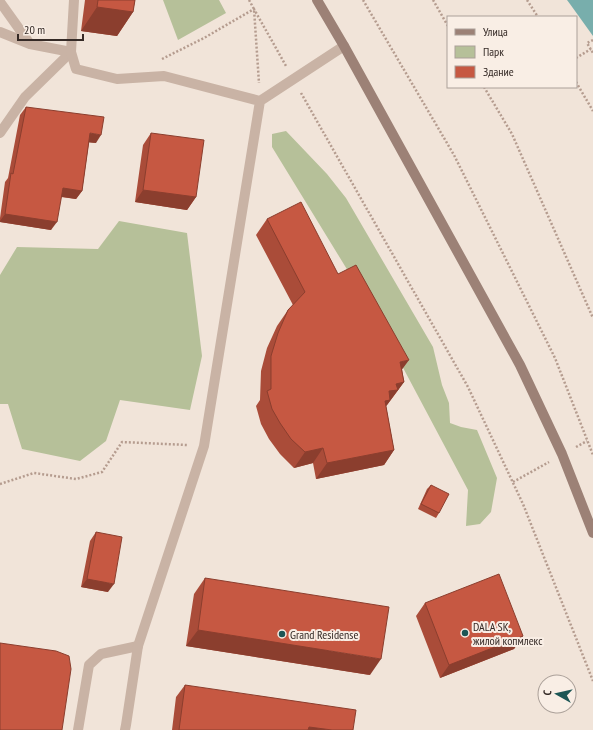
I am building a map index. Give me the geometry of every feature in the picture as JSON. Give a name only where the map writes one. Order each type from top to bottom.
[{"type":"main road","points":[[317,0],[344,46],[520,365],[562,454],[593,533]]},
{"type":"street","points":[[74,0],[71,52],[76,69],[118,79],[164,76],[260,101]]},
{"type":"street","points":[[0,2],[30,44]]},
{"type":"street","points":[[0,32],[30,44],[71,52]]},
{"type":"street","points":[[125,730],[138,646],[204,446],[260,101],[344,46]]},
{"type":"street","points":[[0,133],[25,97],[71,52]]},
{"type":"street","points":[[78,730],[89,666],[100,654],[138,646]]},
{"type":"path","points":[[249,0],[468,387],[523,504],[593,681]]},
{"type":"path","points":[[363,0],[454,155],[555,358],[593,455]]},
{"type":"path","points":[[432,0],[447,24]]},
{"type":"path","points":[[527,0],[537,16]]},
{"type":"path","points":[[156,62],[204,38],[254,9]]},
{"type":"path","points":[[254,9],[260,101]]},
{"type":"path","points":[[593,40],[587,43],[593,53]]},
{"type":"path","points":[[577,57],[591,49]]},
{"type":"path","points":[[577,84],[593,111]]},
{"type":"path","points":[[485,88],[512,134],[593,318]]},
{"type":"path","points":[[0,484],[34,473],[76,479],[102,472],[122,442],[204,446]]},
{"type":"green space","points":[[163,0],[219,0],[226,13],[178,40]]},
{"type":"green space","points":[[286,131],[327,174],[346,198],[433,347],[442,385],[449,403],[450,423],[477,430],[497,478],[491,512],[480,524],[466,526],[468,490],[375,315],[272,147],[272,134]]},
{"type":"green space","points":[[119,221],[187,233],[202,356],[190,410],[120,400],[106,441],[80,461],[22,449],[8,404],[0,404],[0,275],[17,247],[98,249]]},
{"type":"water","points":[[567,0],[593,0],[593,36],[570,4]]},
{"type":"building","points":[[98,0],[135,0],[133,12],[97,7]]},
{"type":"building","points":[[26,107],[104,117],[101,135],[90,133],[82,191],[63,188],[57,222],[5,214],[11,173],[13,174]]},
{"type":"building","points":[[151,133],[204,140],[196,197],[143,190]]},
{"type":"building","points":[[301,202],[338,274],[356,265],[409,360],[400,362],[404,382],[396,384],[398,390],[389,391],[390,400],[385,401],[394,450],[327,463],[323,448],[305,452],[291,439],[272,409],[267,391],[271,389],[271,356],[278,333],[288,310],[305,292],[267,219]]},
{"type":"building","points":[[431,485],[449,494],[439,513],[421,504]]},
{"type":"building","points":[[96,532],[122,537],[114,584],[87,579]]},
{"type":"building","name":"DALA SK, жилой копмлекс","points":[[499,574],[523,636],[449,665],[425,603]]},
{"type":"building","name":"Grand Residense","points":[[205,578],[389,607],[381,659],[198,630]]},
{"type":"building","points":[[0,643],[56,651],[69,656],[71,669],[62,730],[0,730]]},
{"type":"building","points":[[185,685],[356,710],[353,730],[332,730],[309,727],[308,730],[179,730]]},
{"type":"place","name":"DALA SK, жилой копмлекс","points":[[465,633]]},
{"type":"place","name":"Grand Residense","points":[[282,634]]}]
